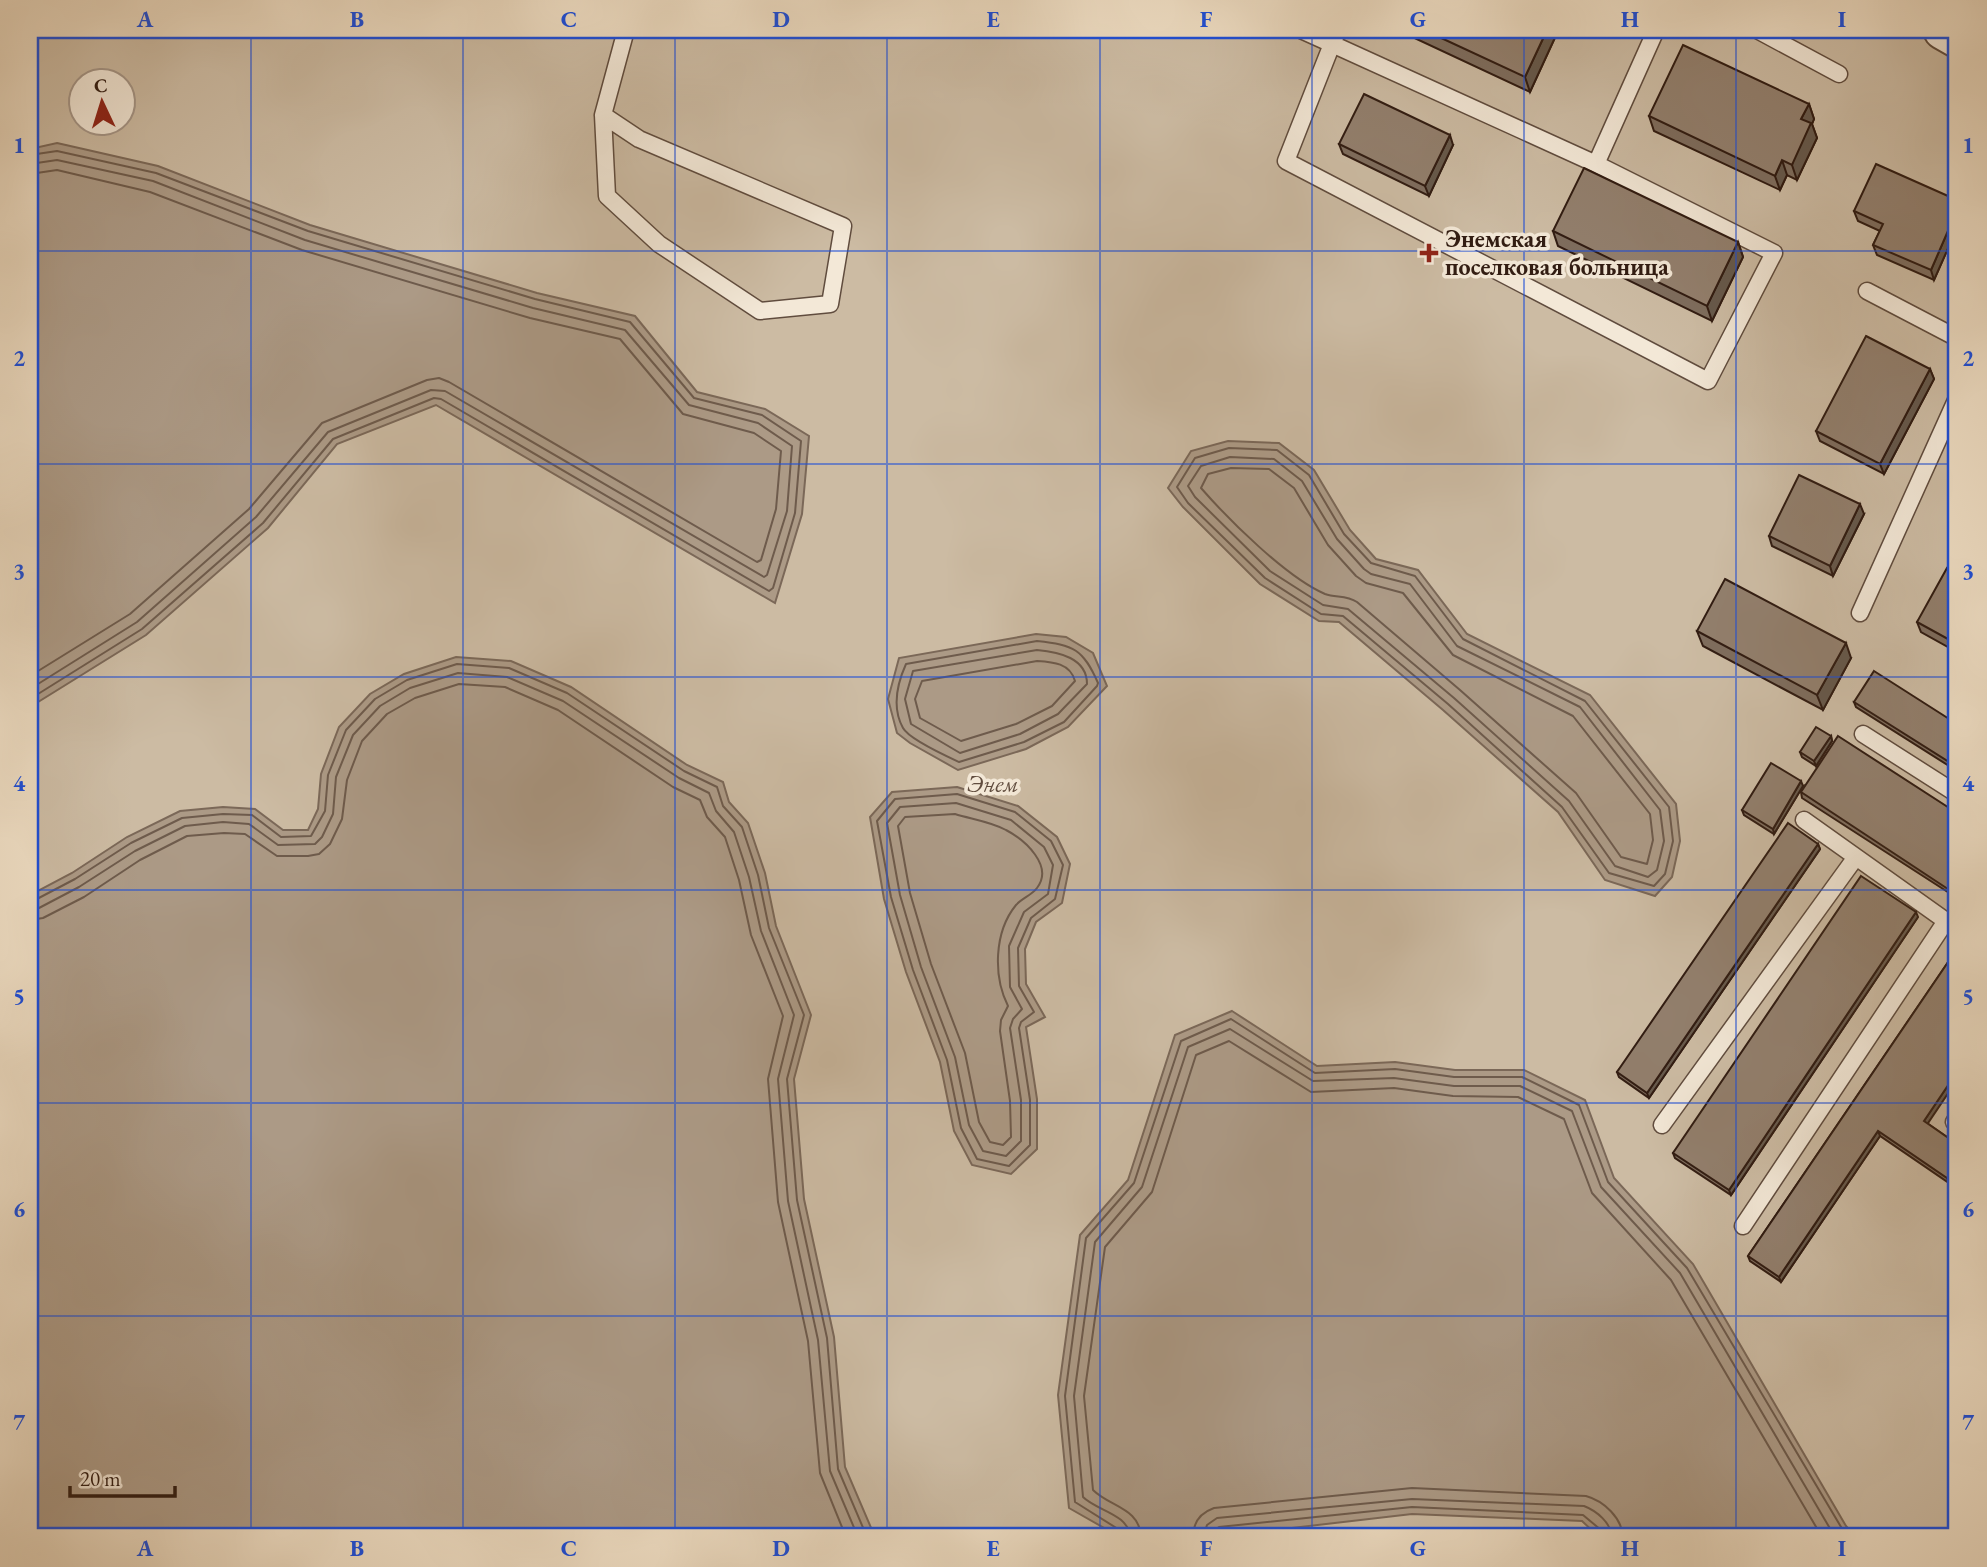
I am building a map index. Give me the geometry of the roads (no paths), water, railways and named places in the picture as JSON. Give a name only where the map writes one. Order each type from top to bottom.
[{"type":"street","points":[[1943,30],[1957,38]]},
{"type":"lane","points":[[603,115],[639,139],[843,226],[830,304],[760,310],[659,244],[607,196],[603,115],[626,30]]},
{"type":"lane","points":[[1301,30],[1335,37],[1774,253],[1708,381],[1286,161],[1335,37]]},
{"type":"lane","points":[[1597,164],[1656,30]]},
{"type":"lane","points":[[1757,30],[1839,74]]},
{"type":"lane","points":[[1867,292],[1957,338]]},
{"type":"lane","points":[[1860,613],[1957,398]]},
{"type":"lane","points":[[1863,734],[1957,794]]},
{"type":"lane","points":[[1743,1226],[1951,925],[1804,820]]},
{"type":"lane","points":[[1662,1125],[1856,858]]},
{"type":"water","points":[[57,143],[158,166],[310,225],[537,293],[635,316],[697,392],[765,409],[809,436],[802,514],[775,603],[436,405],[337,444],[268,528],[146,635],[30,707],[30,149]]},
{"type":"water","points":[[1228,441],[1279,443],[1314,470],[1350,530],[1376,559],[1418,570],[1467,634],[1590,695],[1676,804],[1680,841],[1672,877],[1655,896],[1605,880],[1558,812],[1443,710],[1339,622],[1319,621],[1260,584],[1183,507],[1168,488],[1191,451]]},
{"type":"water","points":[[1036,634],[1066,637],[1093,653],[1107,686],[1068,727],[1026,749],[958,770],[897,733],[888,699],[899,658]]},
{"type":"water","points":[[456,657],[511,661],[571,687],[687,765],[723,782],[729,802],[748,823],[765,873],[776,926],[811,1015],[794,1079],[804,1199],[834,1337],[845,1467],[875,1537],[30,1537],[30,895],[72,873],[127,837],[180,811],[223,807],[255,809],[283,830],[308,830],[318,809],[321,774],[339,727],[370,694],[404,674]]},
{"type":"water","points":[[957,787],[1018,806],[1057,837],[1070,864],[1062,903],[1036,922],[1025,949],[1026,984],[1045,1017],[1026,1027],[1037,1099],[1037,1149],[1011,1174],[972,1165],[954,1131],[940,1062],[906,972],[884,899],[870,817],[892,792]]},
{"type":"water","points":[[1232,1011],[1317,1066],[1395,1062],[1455,1070],[1524,1070],[1585,1100],[1614,1178],[1693,1264],[1846,1526],[1856,1537],[1599,1537],[1582,1521],[1412,1514],[1266,1531],[1120,1537],[1069,1508],[1058,1395],[1080,1235],[1128,1180],[1175,1035]]},
{"type":"place","name":"Энемская поселковая больница","points":[[1429,253]]},
{"type":"park label","name":"Энем","points":[[993,784]]}]
